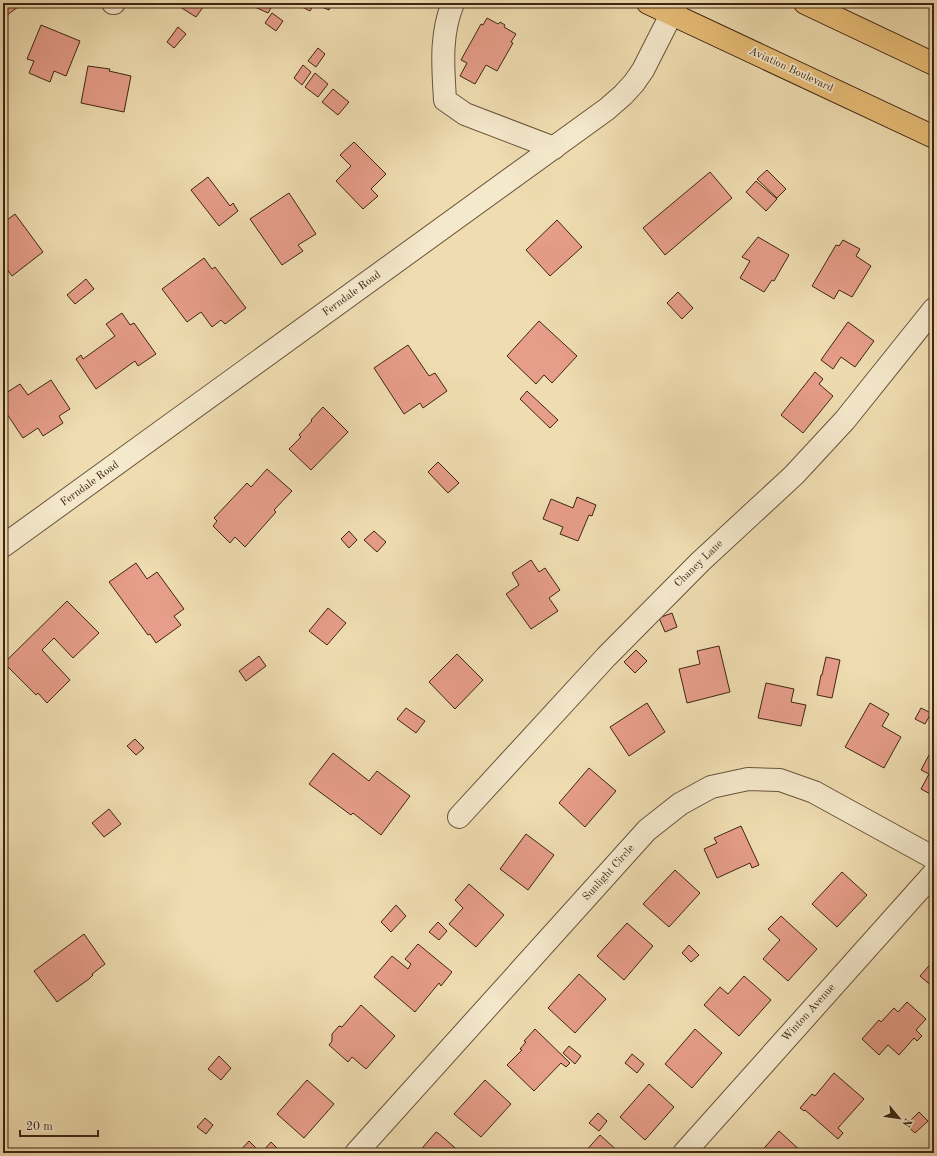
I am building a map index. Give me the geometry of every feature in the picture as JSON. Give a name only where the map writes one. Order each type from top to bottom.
[{"type":"main road","name":"Aviation Boulevard","points":[[648,3],[674,8],[934,137]]},
{"type":"main road","points":[[805,3],[934,64]]},
{"type":"street","points":[[453,3],[444,33],[443,59],[445,100],[465,114],[554,148]]},
{"type":"street","name":"Ferndale Road","points":[[3,546],[607,109],[623,95],[643,70],[674,8]]},
{"type":"street","name":"Chaney Lane","points":[[459,817],[601,663],[700,562],[794,475],[845,420],[934,309]]},
{"type":"street","name":"Sunlight Circle","points":[[356,1153],[647,830],[680,804],[711,787],[748,779],[780,780],[814,792],[934,858]]},
{"type":"street","name":"Winton Avenue","points":[[684,1153],[934,873]]},
{"type":"building","points":[[3,3],[15,3],[18,7],[3,18]]},
{"type":"building","points":[[174,3],[206,3],[196,17]]},
{"type":"building","points":[[246,3],[274,3],[268,13]]},
{"type":"building","points":[[294,3],[332,3],[329,10],[314,4],[310,11]]},
{"type":"building","points":[[272,13],[283,21],[276,31],[265,23]]},
{"type":"building","points":[[487,18],[498,24],[500,22],[505,25],[504,27],[516,34],[511,42],[513,43],[497,71],[486,65],[475,84],[460,76],[467,63],[461,60],[481,24],[483,25]]},
{"type":"building","points":[[41,25],[80,41],[66,76],[54,71],[50,82],[29,73],[34,61],[27,59]]},
{"type":"building","points":[[178,27],[186,34],[174,48],[167,42]]},
{"type":"building","points":[[318,48],[325,54],[316,67],[308,61]]},
{"type":"building","points":[[303,65],[311,72],[302,85],[294,78]]},
{"type":"building","points":[[88,66],[110,69],[109,71],[131,76],[124,112],[81,103]]},
{"type":"building","points":[[315,73],[328,84],[318,97],[305,87]]},
{"type":"building","points":[[333,89],[349,102],[338,115],[322,102]]},
{"type":"building","points":[[354,142],[386,174],[371,189],[378,196],[363,209],[336,181],[351,166],[340,155]]},
{"type":"building","points":[[767,170],[786,189],[777,198],[757,179]]},
{"type":"building","points":[[710,172],[732,198],[665,255],[643,228]]},
{"type":"building","points":[[208,177],[230,206],[233,203],[238,211],[219,226],[191,190]]},
{"type":"building","points":[[756,181],[777,199],[766,211],[746,192]]},
{"type":"building","points":[[289,193],[316,234],[298,245],[303,251],[282,265],[250,219]]},
{"type":"building","points":[[15,214],[43,252],[12,276],[3,264],[3,223]]},
{"type":"building","points":[[557,220],[582,247],[550,276],[526,250]]},
{"type":"building","points":[[758,237],[789,255],[774,281],[772,280],[764,292],[740,278],[750,261],[742,257]]},
{"type":"building","points":[[843,240],[860,249],[856,256],[871,266],[852,297],[839,290],[834,299],[812,286],[836,245],[839,246]]},
{"type":"building","points":[[204,258],[212,269],[215,267],[246,308],[225,324],[221,320],[212,327],[201,312],[187,322],[162,289]]},
{"type":"building","points":[[86,279],[94,289],[75,304],[67,295]]},
{"type":"building","points":[[678,292],[693,308],[682,319],[667,303]]},
{"type":"building","points":[[122,313],[130,325],[134,323],[156,354],[138,366],[135,361],[96,389],[76,359],[81,355],[83,359],[115,336],[106,324]]},
{"type":"building","points":[[539,321],[577,356],[552,383],[544,375],[536,384],[507,356]]},
{"type":"building","points":[[848,322],[874,341],[855,367],[841,357],[833,369],[821,360]]},
{"type":"building","points":[[408,345],[429,376],[435,373],[447,391],[423,408],[420,403],[404,414],[374,368]]},
{"type":"building","points":[[815,372],[823,379],[819,384],[833,396],[803,433],[781,415]]},
{"type":"building","points":[[51,380],[70,409],[59,416],[63,423],[43,436],[38,428],[23,438],[3,408],[3,395],[20,384],[28,395]]},
{"type":"building","points":[[527,391],[558,420],[550,428],[520,399]]},
{"type":"building","points":[[323,407],[348,432],[311,470],[289,449],[301,437],[299,435]]},
{"type":"building","points":[[438,462],[459,483],[448,493],[428,472]]},
{"type":"building","points":[[267,469],[292,491],[274,510],[276,512],[245,547],[235,537],[230,543],[213,526],[217,521],[214,518],[247,483],[251,487]]},
{"type":"building","points":[[577,497],[596,505],[592,516],[589,515],[578,541],[560,534],[563,527],[543,519],[551,499],[573,508]]},
{"type":"building","points":[[349,531],[357,540],[349,548],[341,539]]},
{"type":"building","points":[[374,531],[386,542],[377,552],[364,540]]},
{"type":"building","points":[[531,560],[539,572],[545,568],[560,590],[549,598],[558,611],[531,629],[506,594],[519,585],[512,573]]},
{"type":"building","points":[[136,563],[147,579],[157,572],[184,609],[174,616],[181,625],[156,643],[150,634],[148,635],[109,582]]},
{"type":"building","points":[[67,601],[99,633],[73,658],[54,638],[42,650],[70,680],[47,703],[38,693],[36,695],[4,663]]},
{"type":"building","points":[[328,608],[346,623],[327,645],[309,631]]},
{"type":"building","points":[[672,613],[677,627],[665,632],[659,618]]},
{"type":"building","points":[[719,646],[730,692],[687,703],[679,669],[700,664],[697,651]]},
{"type":"building","points":[[636,650],[647,661],[635,673],[624,662]]},
{"type":"building","points":[[457,654],[483,680],[455,709],[429,682]]},
{"type":"building","points":[[259,656],[266,666],[246,681],[239,671]]},
{"type":"building","points":[[826,657],[840,660],[832,698],[817,695]]},
{"type":"building","points":[[766,683],[794,689],[791,702],[806,705],[801,726],[758,718]]},
{"type":"building","points":[[647,703],[665,732],[629,756],[610,727]]},
{"type":"building","points":[[870,703],[889,714],[882,726],[901,737],[884,768],[845,747]]},
{"type":"building","points":[[406,708],[425,721],[416,733],[397,719]]},
{"type":"building","points":[[921,708],[931,713],[925,724],[915,719]]},
{"type":"building","points":[[135,739],[144,748],[136,755],[127,746]]},
{"type":"building","points":[[333,753],[369,781],[377,771],[410,796],[381,835],[353,813],[351,815],[309,784]]},
{"type":"building","points":[[929,755],[934,758],[934,796],[921,789],[929,774],[921,770]]},
{"type":"building","points":[[589,768],[616,791],[585,827],[559,803]]},
{"type":"building","points":[[109,809],[121,824],[104,837],[92,823]]},
{"type":"building","points":[[741,826],[759,865],[752,868],[750,863],[717,878],[704,849],[717,843],[714,838]]},
{"type":"building","points":[[526,834],[554,855],[528,890],[500,869]]},
{"type":"building","points":[[675,870],[700,893],[669,927],[643,904]]},
{"type":"building","points":[[842,872],[867,895],[837,927],[812,904]]},
{"type":"building","points":[[469,884],[504,915],[476,947],[449,924],[463,908],[455,900]]},
{"type":"building","points":[[396,905],[406,916],[391,932],[381,922]]},
{"type":"building","points":[[781,916],[817,949],[788,981],[763,959],[780,940],[768,929]]},
{"type":"building","points":[[438,922],[447,931],[439,940],[429,932]]},
{"type":"building","points":[[627,923],[653,946],[624,980],[597,956]]},
{"type":"building","points":[[84,934],[105,964],[92,974],[93,975],[89,979],[57,1002],[34,971]]},
{"type":"building","points":[[418,944],[452,972],[441,986],[439,983],[415,1012],[374,977],[392,956],[408,969],[411,964],[405,959]]},
{"type":"building","points":[[689,945],[699,955],[691,962],[682,953]]},
{"type":"building","points":[[934,960],[934,988],[920,976]]},
{"type":"building","points":[[579,974],[606,999],[575,1033],[548,1008]]},
{"type":"building","points":[[744,976],[771,1000],[739,1036],[704,1005],[720,987],[728,994]]},
{"type":"building","points":[[907,1002],[926,1019],[916,1030],[922,1036],[917,1041],[914,1038],[899,1055],[888,1045],[879,1055],[862,1039],[879,1020],[881,1022],[894,1008],[898,1012]]},
{"type":"building","points":[[361,1005],[395,1036],[366,1069],[352,1057],[348,1062],[329,1045],[332,1041],[332,1034],[339,1026],[342,1027]]},
{"type":"building","points":[[535,1029],[570,1063],[566,1067],[561,1063],[534,1091],[507,1065],[522,1050],[520,1049],[526,1042],[524,1041]]},
{"type":"building","points":[[695,1029],[722,1053],[692,1088],[665,1064]]},
{"type":"building","points":[[569,1046],[581,1056],[575,1064],[563,1053]]},
{"type":"building","points":[[632,1054],[644,1064],[637,1073],[625,1063]]},
{"type":"building","points":[[219,1056],[231,1068],[221,1080],[208,1069]]},
{"type":"building","points":[[834,1073],[864,1099],[838,1128],[843,1133],[838,1139],[805,1110],[804,1111],[800,1108],[812,1094],[815,1096]]},
{"type":"building","points":[[307,1080],[334,1104],[304,1138],[277,1114]]},
{"type":"building","points":[[485,1080],[511,1104],[481,1137],[454,1114]]},
{"type":"building","points":[[649,1084],[674,1107],[645,1140],[620,1117]]},
{"type":"building","points":[[919,1112],[928,1121],[915,1133],[906,1125]]},
{"type":"building","points":[[598,1113],[607,1121],[599,1131],[589,1123]]},
{"type":"building","points":[[205,1118],[213,1125],[206,1134],[197,1127]]},
{"type":"building","points":[[779,1131],[803,1153],[760,1153]]},
{"type":"building","points":[[436,1132],[438,1133],[461,1153],[418,1153]]},
{"type":"building","points":[[600,1135],[620,1153],[584,1153]]},
{"type":"building","points":[[249,1141],[261,1153],[238,1153]]},
{"type":"building","points":[[271,1142],[282,1153],[261,1153]]}]
